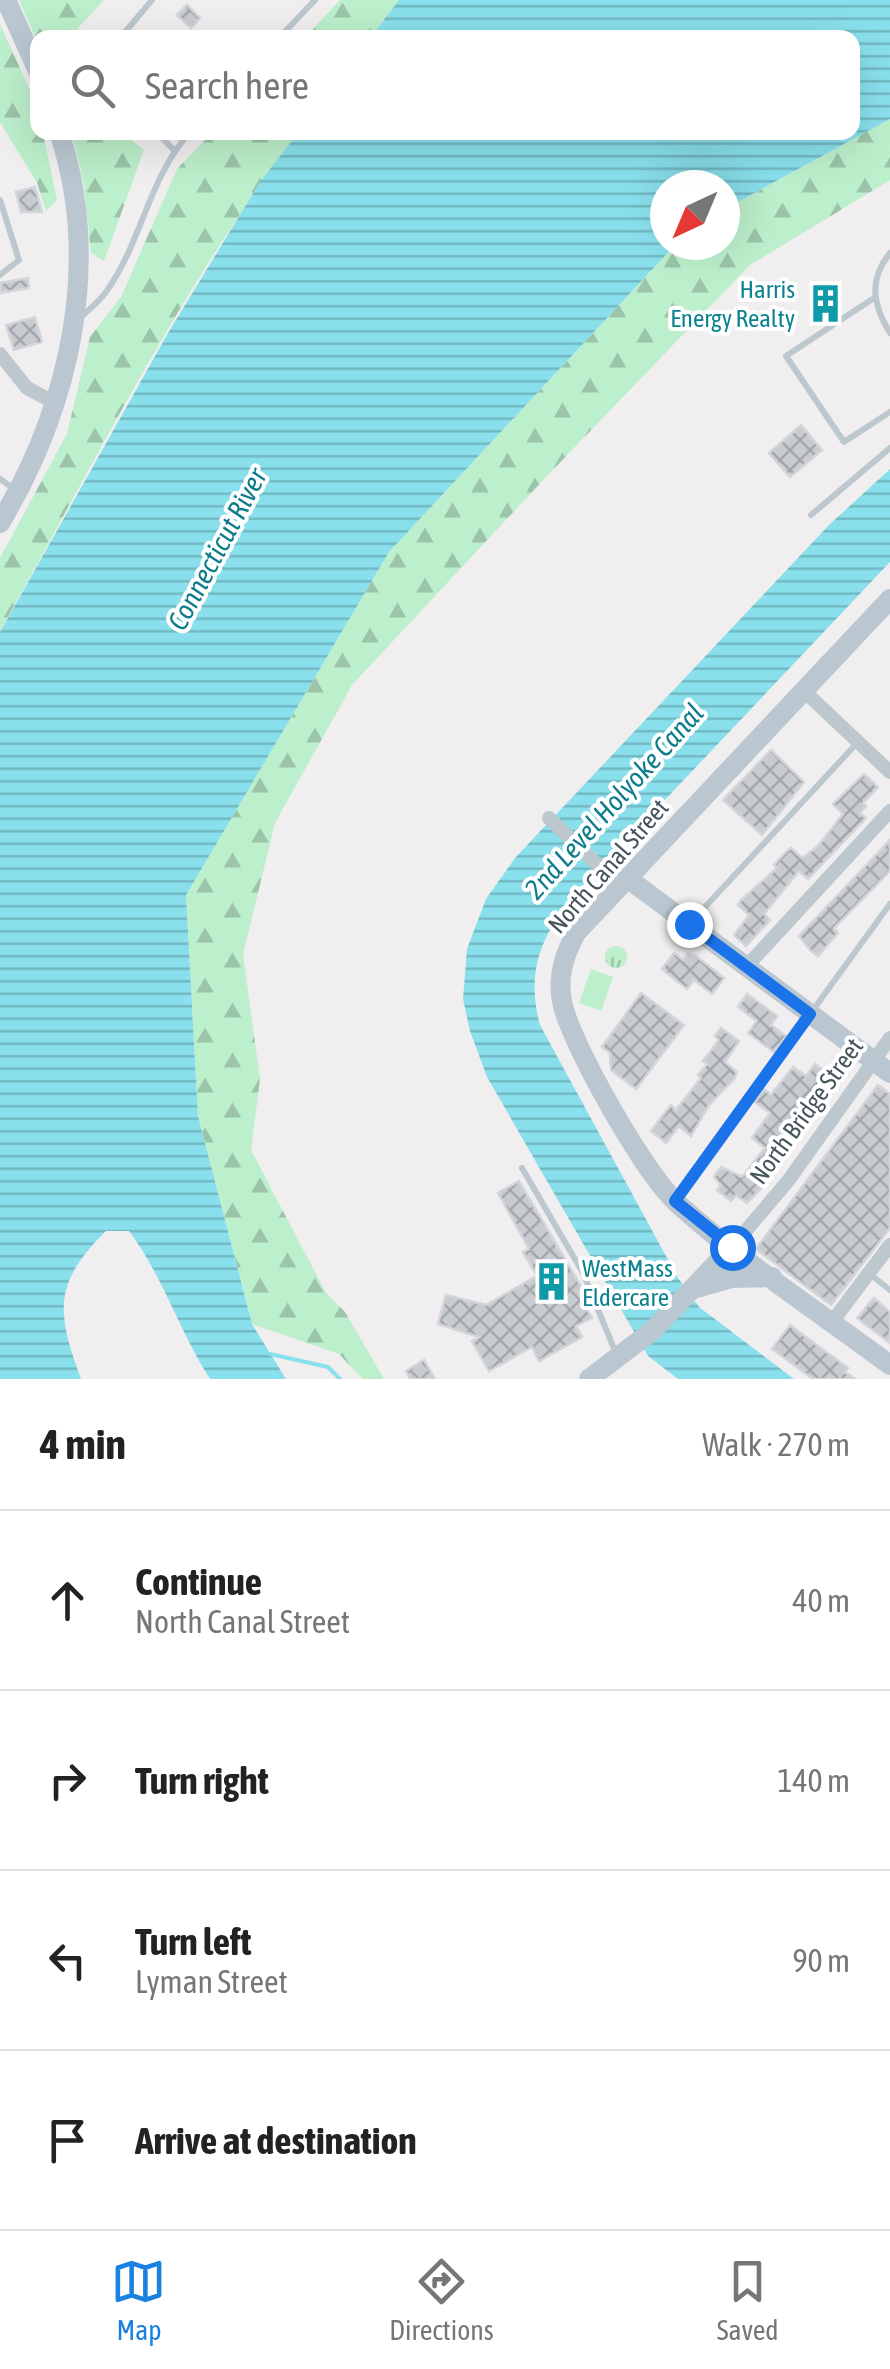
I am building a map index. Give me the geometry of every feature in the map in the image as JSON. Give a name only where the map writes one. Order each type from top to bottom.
[{"type":"street","points":[[6,0],[30,53]]},
{"type":"street","points":[[0,524],[56,404],[74,324],[77,218],[62,140]]},
{"type":"street","points":[[0,354],[27,388],[56,404]]},
{"type":"street","name":"North Canal Street","points":[[890,599],[576,933],[564,956],[563,1004],[577,1039],[646,1163],[675,1201],[890,1366]]},
{"type":"street","points":[[803,690],[890,772]]},
{"type":"street","points":[[746,967],[890,811]]},
{"type":"street","points":[[549,818],[602,870],[627,878],[882,1067]]},
{"type":"street","name":"North Bridge Street","points":[[589,1379],[695,1289],[882,1067],[890,1038]]},
{"type":"street","points":[[832,1322],[890,1245]]},
{"type":"street","points":[[695,1289],[732,1278],[772,1277]]},
{"type":"lane","points":[[127,30],[152,0]]},
{"type":"lane","points":[[286,30],[314,0]]},
{"type":"lane","points":[[164,140],[174,150]]},
{"type":"lane","points":[[74,324],[106,292],[174,150],[183,140]]},
{"type":"lane","points":[[0,200],[19,260],[0,275]]},
{"type":"lane","points":[[890,253],[877,273],[874,298],[875,310],[890,333]]},
{"type":"lane","points":[[874,298],[786,356],[844,442],[890,412]]},
{"type":"lane","points":[[812,515],[890,448]]},
{"type":"lane","points":[[0,479],[18,492]]},
{"type":"lane","points":[[689,924],[858,742]]},
{"type":"lane","points":[[675,1201],[890,904]]},
{"type":"lane","points":[[522,1168],[624,1352]]},
{"type":"lane","points":[[868,1274],[890,1290]]},
{"type":"green space","points":[[19,0],[104,0],[78,30],[32,30]]},
{"type":"green space","points":[[340,0],[399,0],[376,30],[312,30]]},
{"type":"green space","points":[[0,24],[30,90],[30,140],[44,140],[57,200],[46,211],[37,183],[0,122]]},
{"type":"green space","points":[[890,119],[890,180],[750,265],[546,477],[352,685],[275,823],[243,954],[260,1079],[251,1150],[326,1293],[345,1312],[384,1379],[363,1379],[339,1354],[252,1324],[198,1116],[186,895],[389,552],[661,260],[740,260],[740,201],[852,140],[860,140],[860,135]]},
{"type":"green space","points":[[74,140],[131,140],[144,150],[104,261],[91,253],[84,185]]},
{"type":"green space","points":[[205,140],[293,140],[255,191],[177,314],[0,631],[0,558],[67,434],[90,337],[121,297],[177,169]]},
{"type":"green space","points":[[616,946],[624,949],[624,965],[616,968],[608,965],[605,957],[608,949]]},
{"type":"green space","points":[[591,969],[613,977],[601,1011],[579,1003]]},
{"type":"water","points":[[399,0],[890,0],[890,119],[860,135],[860,30],[376,30]]},
{"type":"water","name":"Connecticut River","points":[[293,140],[852,140],[740,201],[740,170],[650,170],[650,260],[661,260],[389,552],[186,895],[198,1116],[252,1324],[286,1379],[210,1379],[152,1266],[129,1231],[106,1231],[76,1267],[64,1300],[67,1335],[81,1379],[0,1379],[0,632],[168,333],[260,182]]},
{"type":"water","name":"2nd Level Holyoke Canal","points":[[890,469],[890,562],[574,896],[552,926],[539,956],[535,989],[540,1025],[678,1278],[699,1307],[794,1379],[678,1379],[648,1356],[487,1077],[463,999],[467,949],[486,899],[515,858],[829,525]]},
{"type":"building","points":[[187,5],[200,18],[191,28],[177,15]]},
{"type":"building","points":[[35,187],[42,212],[21,212],[16,192]]},
{"type":"building","points":[[28,278],[29,288],[0,293],[0,283]]},
{"type":"building","name":"Harris Energy Realty","points":[[822,286],[835,304],[817,318],[810,307],[818,301],[813,293]]},
{"type":"building","points":[[35,317],[42,342],[14,350],[6,325]]},
{"type":"building","points":[[801,425],[822,450],[790,477],[769,453]]},
{"type":"building","points":[[771,750],[804,782],[762,835],[723,800]]},
{"type":"building","points":[[864,774],[878,787],[863,803],[866,806],[860,813],[866,818],[808,879],[799,871],[764,914],[770,920],[746,946],[734,935],[749,915],[738,905],[741,900],[777,868],[774,865],[791,848],[802,858],[818,846],[843,814],[833,804]]},
{"type":"building","points":[[890,840],[890,871],[834,928],[838,933],[818,956],[799,936]]},
{"type":"building","points":[[674,953],[683,960],[688,953],[696,956],[724,978],[712,994],[694,980],[687,989],[662,969]]},
{"type":"building","points":[[641,993],[684,1025],[636,1089],[611,1070],[610,1053],[602,1047]]},
{"type":"building","points":[[747,994],[777,1016],[771,1025],[786,1036],[774,1052],[748,1033],[757,1021],[738,1007]]},
{"type":"building","points":[[721,1028],[739,1041],[725,1062],[737,1072],[734,1079],[709,1105],[691,1136],[679,1126],[666,1143],[651,1131],[671,1105],[676,1110],[701,1078],[698,1075],[707,1064],[703,1061],[719,1040],[715,1036]]},
{"type":"building","points":[[815,1064],[840,1083],[826,1101],[816,1094],[792,1124],[801,1131],[768,1181],[747,1203],[736,1195],[731,1201],[717,1190],[721,1186],[714,1177],[721,1167],[742,1177],[765,1148],[752,1138],[770,1113],[755,1102],[764,1089],[771,1095],[793,1067],[806,1076]]},
{"type":"building","points":[[878,1085],[890,1094],[890,1228],[831,1305],[756,1249]]},
{"type":"building","name":"WestMass Eldercare","points":[[519,1181],[582,1288],[579,1295],[592,1318],[576,1326],[582,1337],[539,1361],[532,1347],[489,1371],[472,1341],[479,1337],[438,1324],[446,1295],[486,1305],[537,1276],[523,1252],[529,1249],[498,1193]]},
{"type":"building","points":[[874,1298],[890,1312],[890,1343],[857,1318]]},
{"type":"building","points":[[790,1325],[848,1368],[845,1372],[855,1379],[813,1379],[772,1349]]},
{"type":"building","points":[[424,1360],[435,1379],[410,1379],[406,1371]]},
{"type":"waterway","points":[[270,1354],[328,1367],[340,1379]]},
{"type":"place","name":"Harris Energy Realty","points":[[825,303]]},
{"type":"place","name":"WestMass Eldercare","points":[[552,1282]]},
{"type":"route","points":[[689,924],[810,1014],[675,1201],[732,1247]]}]
